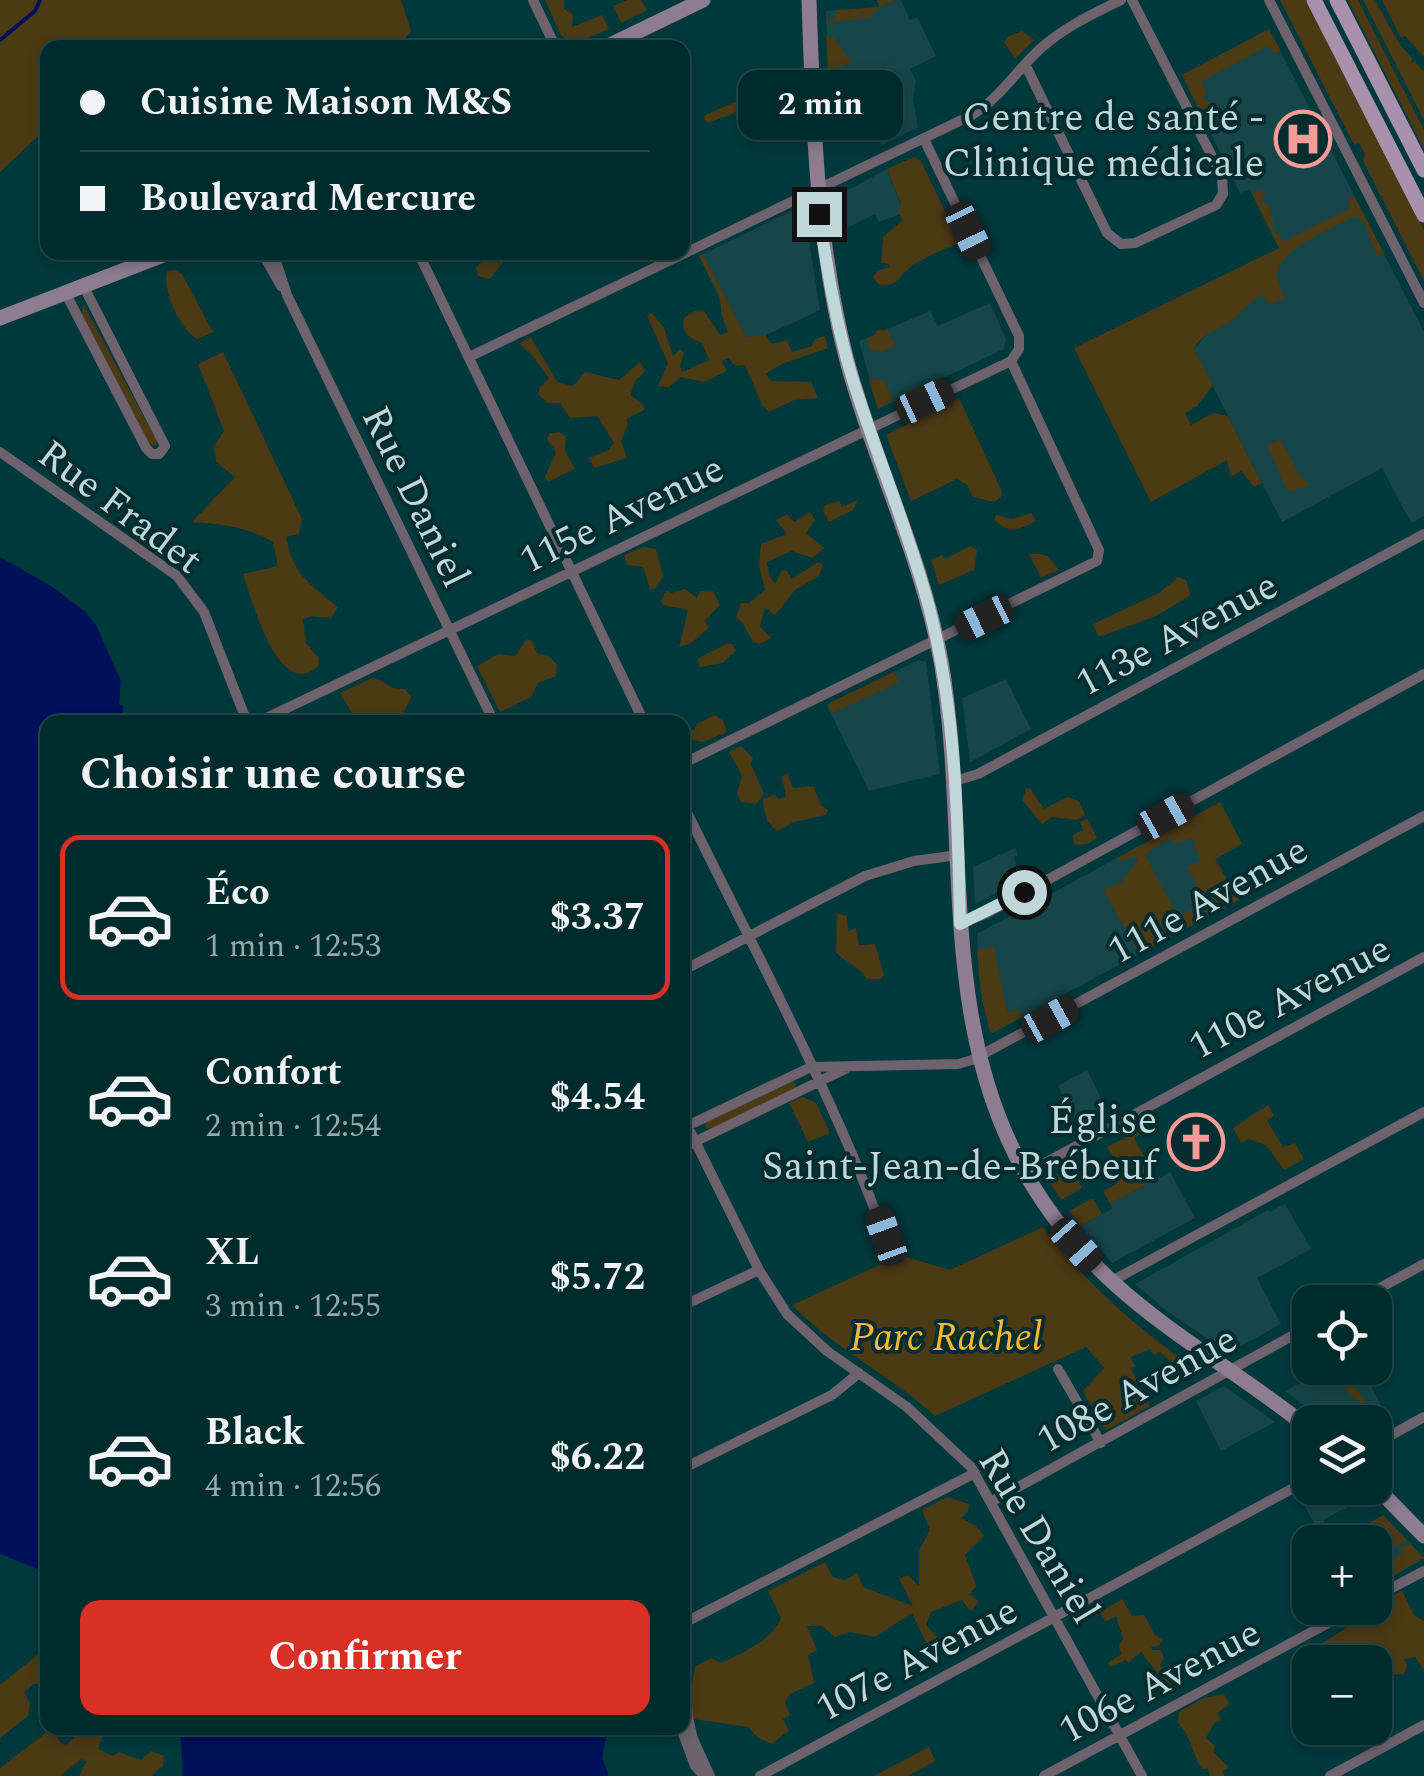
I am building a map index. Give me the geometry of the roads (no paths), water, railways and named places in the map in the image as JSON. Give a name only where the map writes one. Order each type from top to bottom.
[{"type":"main road","points":[[1314,0],[1424,215]]},
{"type":"main road","points":[[1337,0],[1424,170]]},
{"type":"street","points":[[534,0],[552,40]]},
{"type":"street","points":[[620,40],[703,0]]},
{"type":"street","points":[[809,0],[816,190],[838,322],[868,428],[914,557],[937,641],[949,715],[966,996],[978,1057],[1004,1130],[1025,1174],[1049,1211],[1110,1282],[1162,1326],[1292,1416]]},
{"type":"street","points":[[690,251],[978,112],[1040,48],[1065,29],[1121,0]]},
{"type":"street","points":[[1026,66],[1107,234],[1117,242],[1136,244],[1216,205],[1223,194],[1222,176],[1132,0]]},
{"type":"street","points":[[1269,0],[1424,303]]},
{"type":"street","points":[[690,760],[1099,558],[1011,360],[1019,349],[1019,336],[924,139]]},
{"type":"street","points":[[0,318],[151,260]]},
{"type":"street","name":"Rue Daniel","points":[[264,260],[287,295]]},
{"type":"street","name":"Rue Daniel","points":[[276,260],[287,295],[491,715]]},
{"type":"street","points":[[422,260],[641,715]]},
{"type":"street","points":[[469,358],[671,260]]},
{"type":"street","points":[[66,294],[146,448],[152,454],[160,454],[164,446],[84,287]]},
{"type":"street","name":"115e Avenue","points":[[273,715],[1011,360]]},
{"type":"street","name":"Rue Fradet","points":[[0,452],[165,566],[187,588],[210,626],[244,715]]},
{"type":"street","name":"113e Avenue","points":[[955,781],[970,778],[1424,534]]},
{"type":"street","points":[[960,924],[1424,674]]},
{"type":"street","name":"111e Avenue","points":[[690,1120],[811,1068],[958,1064],[978,1057],[1424,816]]},
{"type":"street","points":[[690,818],[811,1068],[894,1258]]},
{"type":"street","points":[[690,967],[880,870],[958,855]]},
{"type":"street","name":"110e Avenue","points":[[1025,1174],[1424,957]]},
{"type":"street","name":"111e Avenue","points":[[690,1145],[846,1068]]},
{"type":"street","points":[[1110,1282],[1424,1112]]},
{"type":"street","name":"Rue Daniel","points":[[690,1132],[778,1304],[796,1324],[907,1406],[975,1473],[1142,1776]]},
{"type":"street","points":[[1385,1285],[1424,1264]]},
{"type":"street","points":[[690,1302],[758,1270]]},
{"type":"street","name":"108e Avenue","points":[[991,1502],[1292,1336]]},
{"type":"street","points":[[1058,1368],[1101,1443]]},
{"type":"street","points":[[690,1465],[832,1394],[858,1373]]},
{"type":"street","points":[[1392,1435],[1424,1417]]},
{"type":"street","points":[[690,1620],[975,1473]]},
{"type":"street","name":"107e Avenue","points":[[760,1776],[1292,1489]]},
{"type":"street","points":[[1392,1503],[1424,1536]]},
{"type":"street","points":[[1392,1588],[1424,1571]]},
{"type":"street","name":"106e Avenue","points":[[1044,1776],[1324,1625]]},
{"type":"street","points":[[690,1725],[707,1776]]},
{"type":"street","points":[[1330,1776],[1424,1725]]},
{"type":"street","points":[[683,1735],[694,1766],[707,1776]]},
{"type":"waterway","points":[[0,40],[35,11],[40,0]]},
{"type":"place","name":"Centre de santé - Clinique médicale","points":[[1303,139]]},
{"type":"place","name":"Église Saint-Jean-de-Brébeuf","points":[[1196,1142]]},
{"type":"park label","name":"Parc Rachel","points":[[946,1336]]}]
